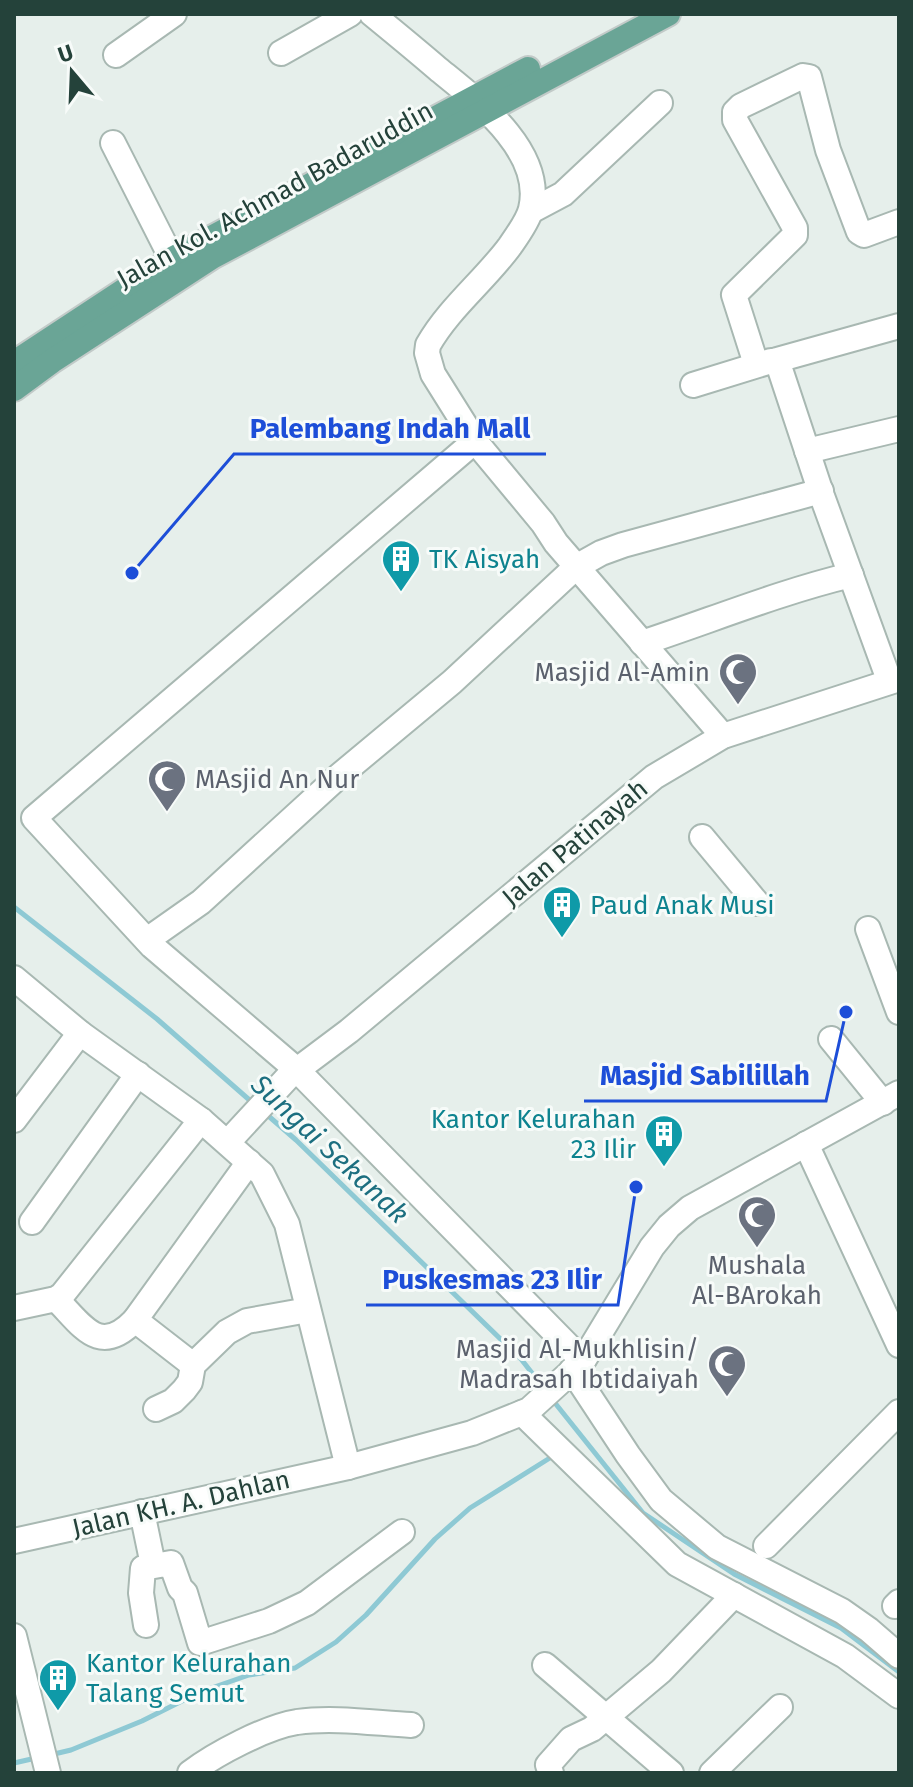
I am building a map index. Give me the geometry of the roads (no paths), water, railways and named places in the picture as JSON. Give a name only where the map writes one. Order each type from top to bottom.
[{"type":"main road","points":[[480,103],[634,14]]},
{"type":"main road","points":[[480,103],[668,14]]},
{"type":"main road","name":"Jalan Kol. Achmad Badaruddin","points":[[14,363],[172,259],[480,103]]},
{"type":"main road","name":"Jalan Kol. Achmad Badaruddin","points":[[14,389],[77,344],[212,257],[480,103]]},
{"type":"street","points":[[116,55],[174,14]]},
{"type":"street","points":[[281,53],[350,14]]},
{"type":"street","points":[[372,14],[480,103],[504,127],[526,166],[531,211],[510,246],[428,345],[433,374],[475,441],[576,567],[723,736]]},
{"type":"street","points":[[894,679],[851,575],[807,451],[734,295],[795,235],[795,228],[735,120],[735,112],[741,106],[803,76],[809,77],[828,150],[859,232],[864,235],[899,222]]},
{"type":"street","points":[[531,211],[563,194],[660,103]]},
{"type":"street","points":[[113,143],[172,259]]},
{"type":"street","points":[[693,385],[899,326]]},
{"type":"street","points":[[807,451],[899,429]]},
{"type":"street","points":[[475,441],[24,811],[147,940],[293,1073],[574,1369],[661,1500],[717,1547],[842,1611],[899,1656]]},
{"type":"street","points":[[147,940],[201,902],[339,776],[452,682],[576,567],[623,545],[821,491]]},
{"type":"street","points":[[642,643],[799,587],[851,575]]},
{"type":"street","name":"Jalan Patinayah","points":[[235,1135],[293,1073],[358,1024],[654,777],[723,736],[894,679]]},
{"type":"street","points":[[702,837],[757,903]]},
{"type":"street","points":[[868,929],[899,1012]]},
{"type":"street","points":[[14,978],[80,1033],[201,1120],[235,1135],[249,1162],[268,1183],[287,1224],[348,1467]]},
{"type":"street","points":[[14,1120],[80,1033]]},
{"type":"street","points":[[831,1039],[891,1098],[690,1208],[669,1226],[652,1247],[574,1369],[526,1412],[677,1564],[845,1656],[899,1696]]},
{"type":"street","points":[[32,1222],[138,1074]]},
{"type":"street","points":[[14,1308],[56,1299],[68,1289],[201,1120]]},
{"type":"street","points":[[806,1144],[899,1345]]},
{"type":"street","points":[[56,1299],[93,1336],[104,1337],[126,1329],[249,1162]]},
{"type":"street","points":[[156,1409],[173,1401],[184,1390],[190,1382],[193,1365],[227,1332],[247,1321],[308,1310]]},
{"type":"street","points":[[135,1320],[193,1365]]},
{"type":"street","name":"Jalan KH. A. Dahlan","points":[[14,1541],[348,1467],[472,1433],[526,1412]]},
{"type":"street","points":[[766,1546],[899,1412]]},
{"type":"street","points":[[142,1512],[153,1565]]},
{"type":"street","points":[[146,1625],[141,1593],[143,1568],[171,1563],[180,1588],[185,1593],[200,1643],[269,1621],[307,1603],[402,1532]]},
{"type":"street","points":[[551,1773],[548,1765],[571,1739],[592,1729],[661,1671],[734,1595]]},
{"type":"street","points":[[14,1636],[17,1668],[45,1760]]},
{"type":"street","points":[[545,1665],[671,1773]]},
{"type":"street","points":[[712,1773],[780,1707]]},
{"type":"street","points":[[190,1773],[225,1750],[295,1722],[411,1725]]},
{"type":"waterway","name":"Sungai Sekanak","points":[[14,907],[157,1019],[254,1104]]},
{"type":"waterway","name":"Sungai Sekanak","points":[[265,1113],[521,1359],[543,1387]]},
{"type":"waterway","name":"Sungai Sekanak","points":[[551,1398],[643,1513],[734,1574],[841,1628],[899,1672]]},
{"type":"waterway","points":[[50,1755],[71,1750],[142,1721],[200,1692],[249,1675],[295,1668],[336,1642],[366,1615],[435,1539],[470,1508],[553,1456]]},
{"type":"waterway","points":[[14,1763],[36,1758]]},
{"type":"place","name":"Palembang Indah Mall","points":[[132,573]]},
{"type":"place","name":"TK Aisyah","points":[[401,593]]},
{"type":"place","name":"Masjid Al-Amin","points":[[738,706]]},
{"type":"place","name":"MAsjid An Nur","points":[[167,813]]},
{"type":"place","name":"Paud Anak Musi","points":[[562,939]]},
{"type":"place","name":"Masjid Sabilillah","points":[[846,1012]]},
{"type":"place","name":"Kantor Kelurahan 23 Ilir","points":[[664,1168]]},
{"type":"place","name":"Puskesmas 23 Ilir","points":[[636,1187]]},
{"type":"place","name":"Mushala Al-BArokah","points":[[757,1249]]},
{"type":"place","name":"Masjid Al-Mukhlisin/ Madrasah Ibtidaiyah","points":[[727,1398]]},
{"type":"place","name":"Kantor Kelurahan Talang Semut","points":[[58,1712]]}]
